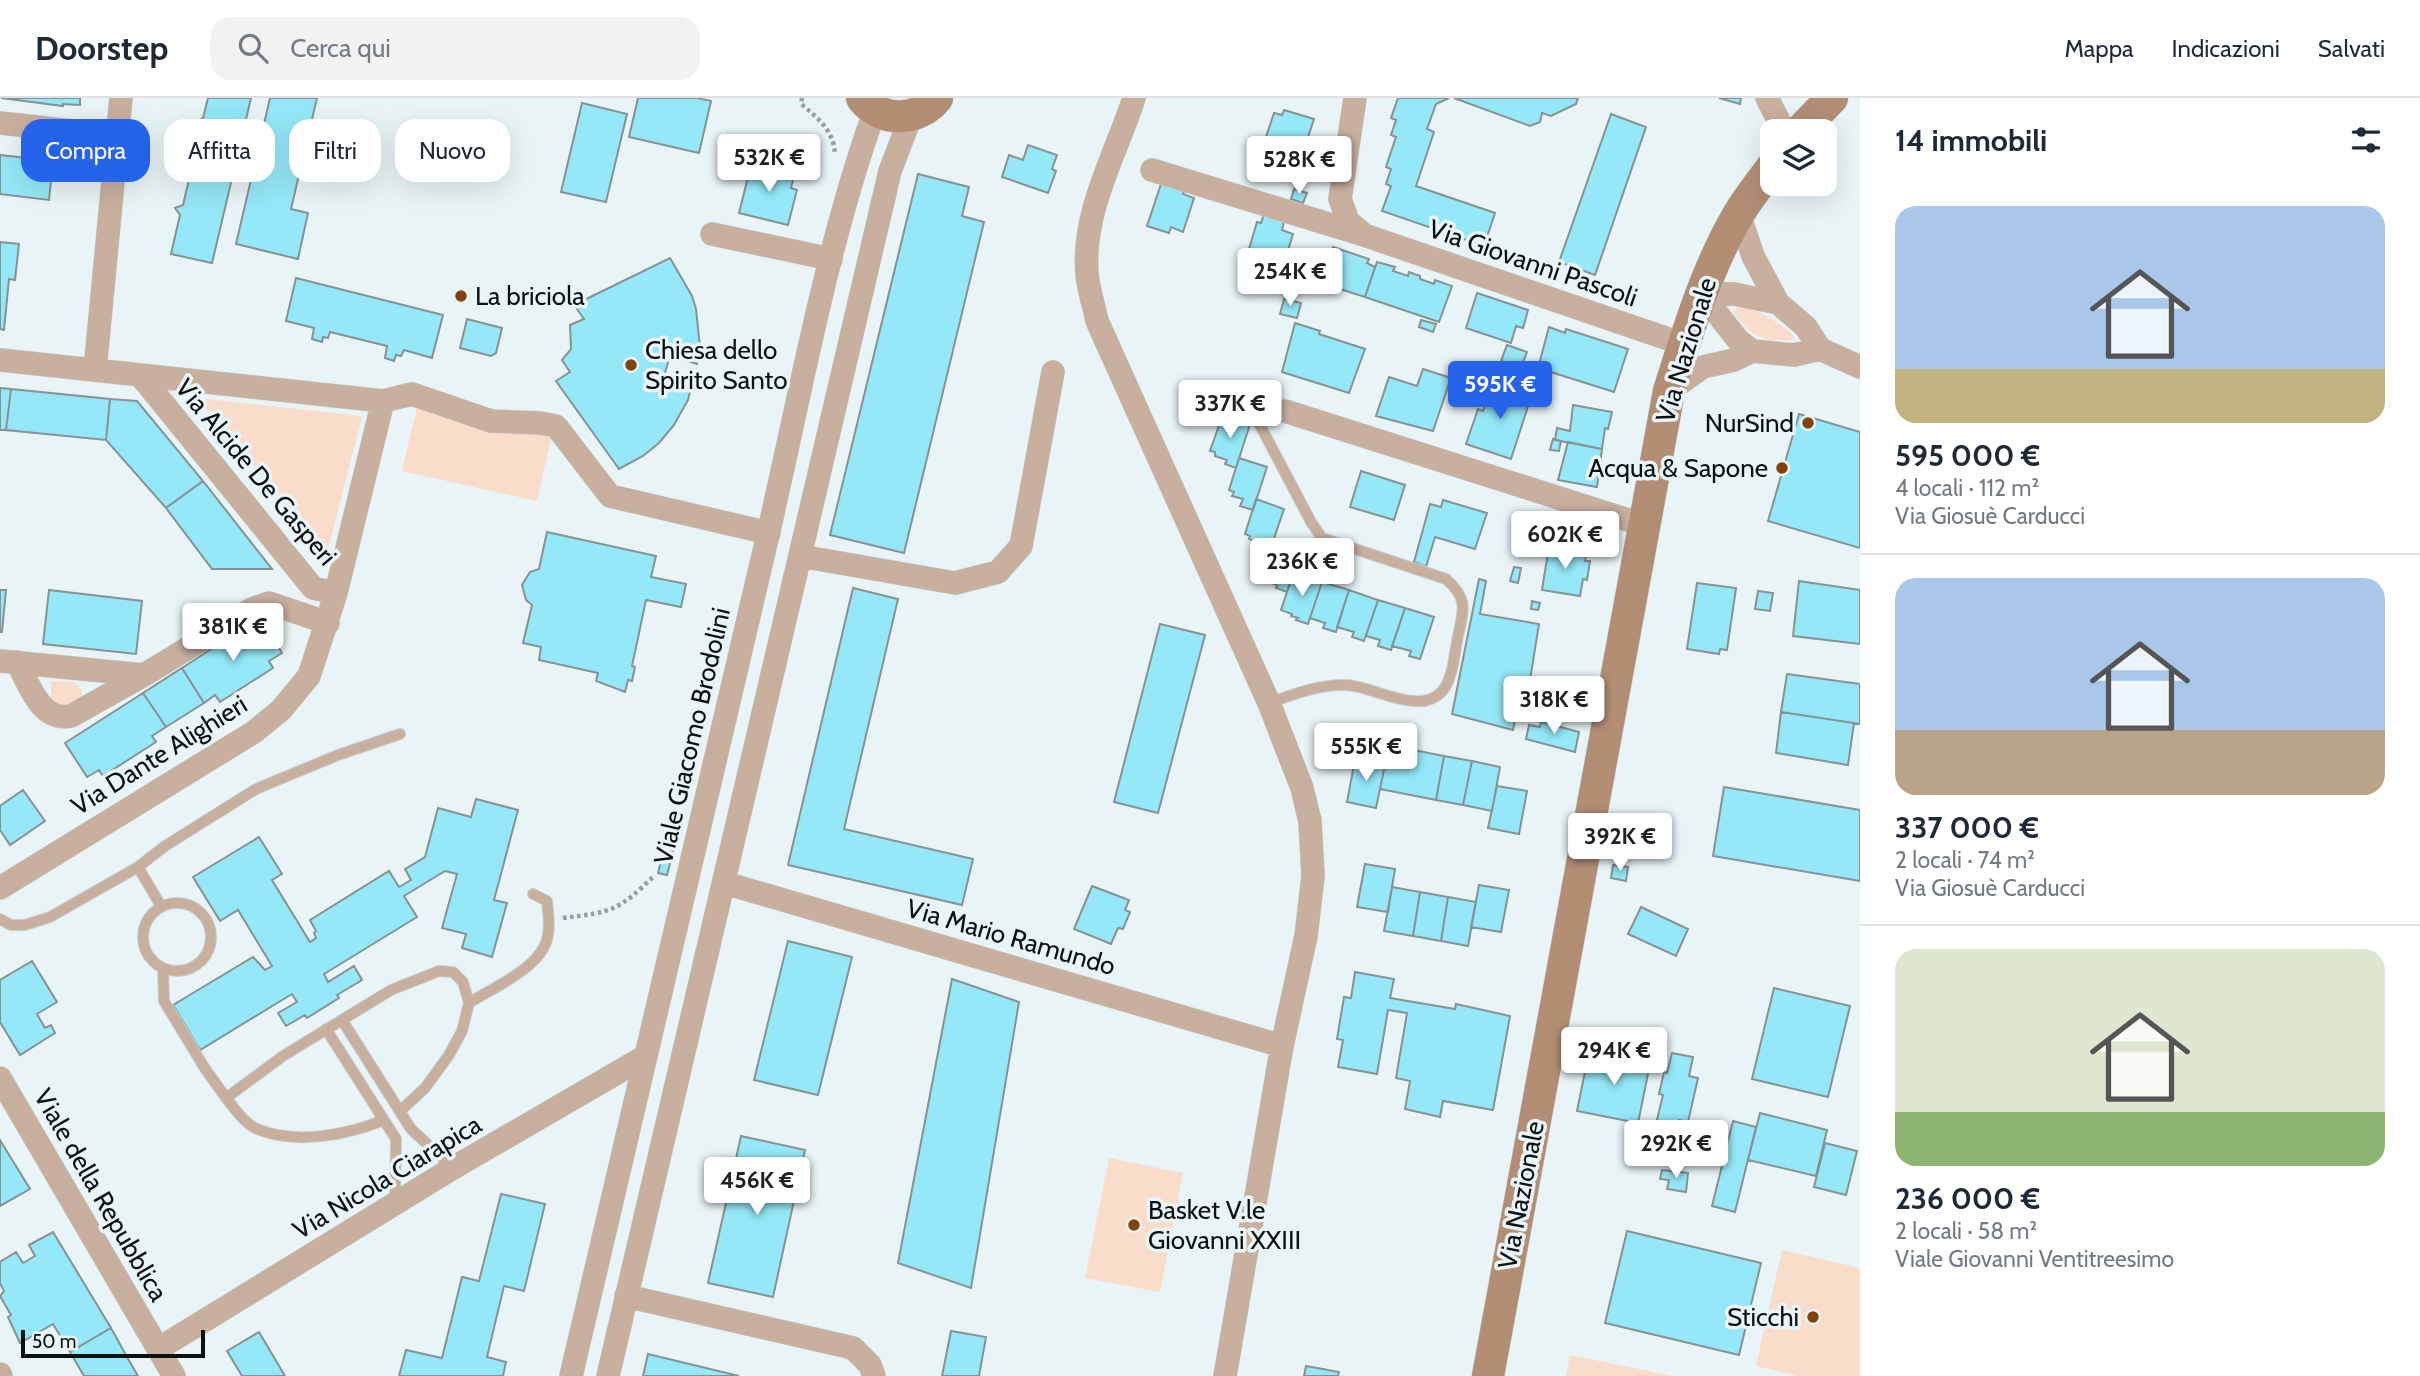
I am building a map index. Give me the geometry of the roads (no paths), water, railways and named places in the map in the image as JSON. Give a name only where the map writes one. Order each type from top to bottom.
[{"type":"main road","points":[[868,104],[898,117],[911,116],[922,111],[937,98]]},
{"type":"main road","points":[[1812,119],[1832,98]]},
{"type":"main road","name":"Via Nazionale","points":[[1488,1376],[1669,391],[1701,293],[1739,214],[1760,184]]},
{"type":"street","points":[[119,119],[121,98]]},
{"type":"street","points":[[1134,98],[1097,202],[1087,243],[1087,273],[1097,321],[1269,703],[1302,788],[1311,821],[1313,876],[1306,936],[1282,1046],[1225,1376]]},
{"type":"street","points":[[1355,98],[1340,199],[1348,221],[1364,235]]},
{"type":"street","points":[[1767,98],[1778,119]]},
{"type":"street","name":"Viale Giacomo Brodolini","points":[[571,1376],[868,104]]},
{"type":"street","points":[[608,1376],[890,171],[911,116]]},
{"type":"street","points":[[0,123],[21,125]]},
{"type":"street","name":"Via Giovanni Pascoli","points":[[1152,170],[1364,235],[1683,344]]},
{"type":"street","points":[[95,370],[113,182]]},
{"type":"street","points":[[1739,214],[1753,256],[1778,303],[1806,327],[1820,349],[1860,367]]},
{"type":"street","points":[[712,234],[831,259]]},
{"type":"street","points":[[1701,293],[1734,294],[1778,303]]},
{"type":"street","points":[[1701,293],[1738,340],[1752,351]]},
{"type":"street","points":[[1669,391],[1703,368],[1734,360],[1752,351],[1794,355],[1820,349]]},
{"type":"street","name":"Via Alcide De Gasperi","points":[[0,360],[383,401],[412,394],[491,421],[556,426],[610,496],[769,533]]},
{"type":"street","points":[[800,556],[955,583],[998,572],[1021,546],[1054,372]]},
{"type":"street","name":"Via Alcide De Gasperi","points":[[140,375],[313,588],[336,593]]},
{"type":"street","name":"Via Dante Alighieri","points":[[0,887],[263,724],[281,710],[309,677],[328,623],[383,401]]},
{"type":"street","points":[[1285,411],[1644,524]]},
{"type":"street","points":[[9,661],[50,715],[61,718],[71,716],[144,676],[252,609],[269,603],[328,623]]},
{"type":"street","points":[[9,661],[144,676]]},
{"type":"street","name":"Via Mario Ramundo","points":[[725,883],[1282,1046]]},
{"type":"street","name":"Via Nicola Ciarapica","points":[[158,1349],[453,1168],[646,1056]]},
{"type":"street","name":"Viale della Repubblica","points":[[0,1078],[174,1376]]},
{"type":"street","points":[[626,1296],[853,1348],[870,1365],[874,1376]]},
{"type":"lane","points":[[1251,408],[1322,538],[1446,579],[1460,591],[1464,611],[1447,684],[1433,699],[1415,701],[1348,685],[1308,689],[1269,703]]},
{"type":"lane","points":[[0,919],[11,925],[25,925],[50,917],[138,867],[165,846],[256,789],[338,755],[400,734]]},
{"type":"lane","points":[[138,867],[161,906]]},
{"type":"lane","points":[[469,1003],[527,967],[542,952],[548,935],[547,901],[533,894]]},
{"type":"lane","points":[[183,902],[203,914],[209,923],[210,946],[197,965],[175,971],[163,968],[147,954],[143,933],[146,922],[161,906],[183,902]]},
{"type":"lane","points":[[163,968],[164,1001],[226,1098],[242,1118],[256,1129],[286,1135],[334,1134],[359,1130],[384,1120]]},
{"type":"lane","points":[[226,1098],[283,1056],[391,990],[439,971],[453,972],[463,982],[469,1003],[462,1031],[449,1055],[425,1088],[400,1111]]},
{"type":"lane","points":[[342,1020],[411,1129],[453,1168]]},
{"type":"lane","points":[[326,1029],[396,1139],[395,1204]]},
{"type":"place","name":"La briciola","points":[[461,296]]},
{"type":"place","name":"Chiesa dello Spirito Santo","points":[[631,365]]},
{"type":"place","name":"NurSind","points":[[1808,423]]},
{"type":"place","name":"Acqua & Sapone","points":[[1782,468]]},
{"type":"place","name":"Basket V.le Giovanni XXIII","points":[[1134,1225]]},
{"type":"place","name":"Sticchi","points":[[1813,1317]]}]
